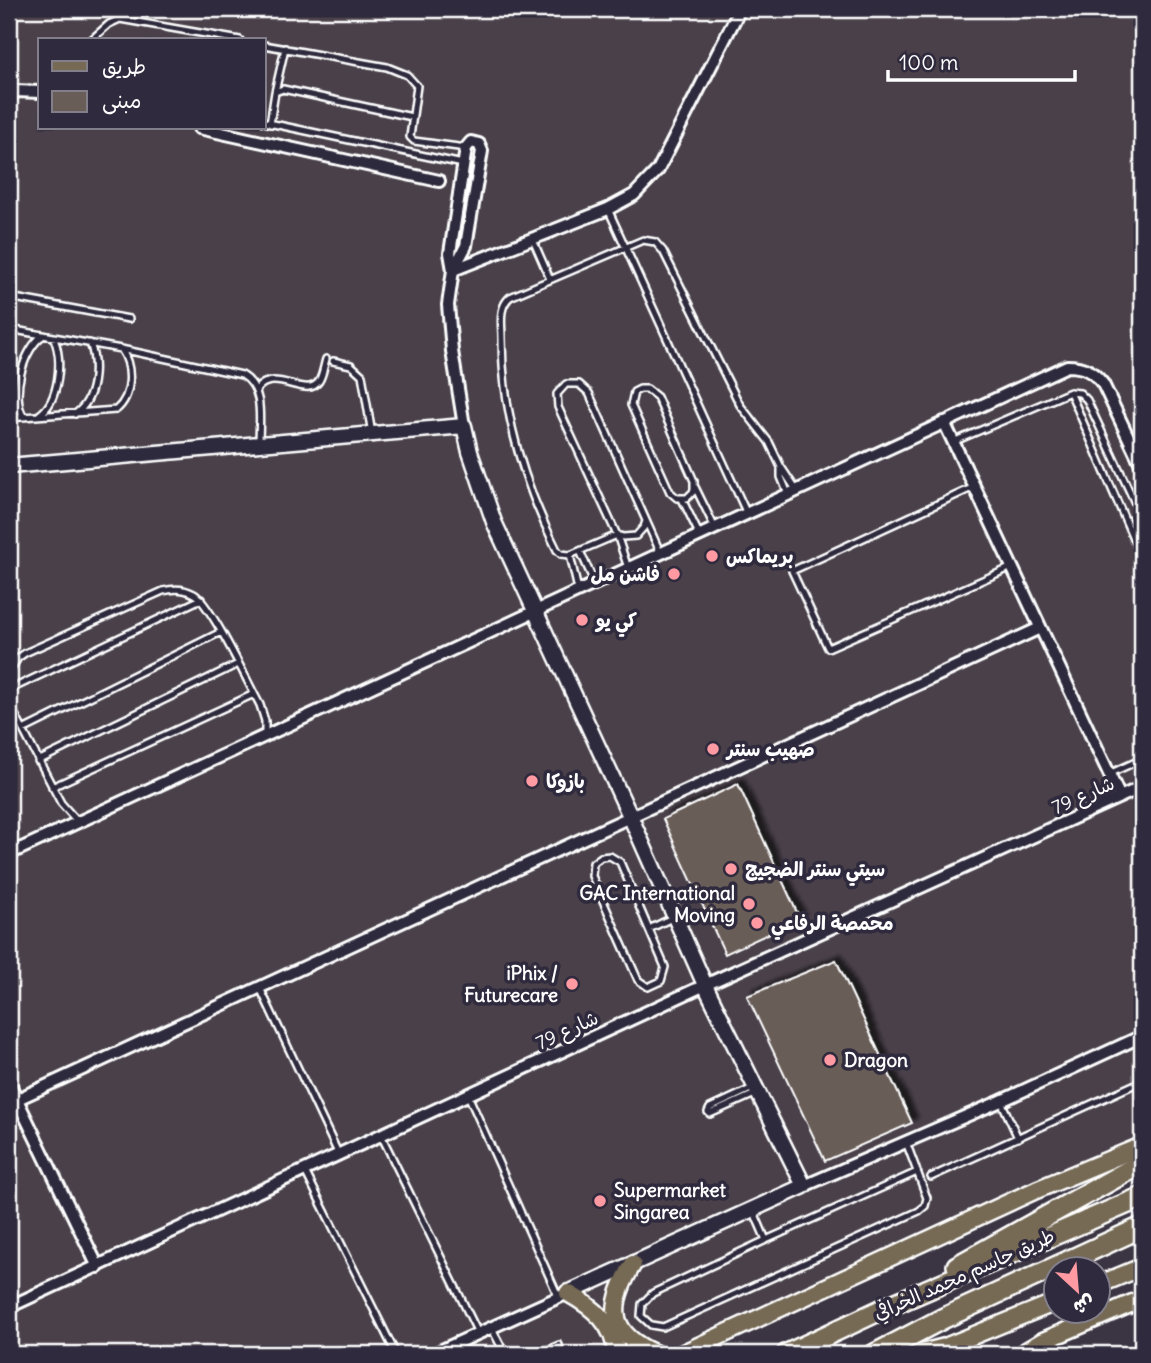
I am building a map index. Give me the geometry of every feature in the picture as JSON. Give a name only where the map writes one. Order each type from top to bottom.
[{"type":"highway","points":[[887,1307],[1008,1236],[1142,1163]]},
{"type":"highway","name":"طريق جاسم محمد الخرافي","points":[[787,1354],[887,1307],[1142,1197]]},
{"type":"highway","name":"طريق جاسم محمد الخرافي","points":[[875,1354],[944,1318],[1142,1227]]},
{"type":"main road","points":[[681,1354],[1036,1190],[1142,1146]]},
{"type":"main road","points":[[633,1264],[621,1284],[616,1303],[616,1318],[620,1330],[628,1338],[656,1354]]},
{"type":"main road","points":[[1112,1279],[1142,1267]]},
{"type":"main road","points":[[563,1294],[601,1316],[608,1324],[616,1343],[616,1354]]},
{"type":"main road","points":[[1020,1354],[1043,1341],[1142,1299]]},
{"type":"main road","points":[[918,1354],[945,1347],[1042,1308]]},
{"type":"street","points":[[453,270],[608,209],[634,195],[658,170],[740,9]]},
{"type":"street","points":[[9,99],[15,91],[38,92]]},
{"type":"street","points":[[208,130],[439,181]]},
{"type":"street","points":[[453,270],[467,246],[482,151],[475,142],[471,142],[466,148],[463,164],[450,253],[453,270],[448,305],[464,426],[472,461],[494,522],[705,985],[804,1186]]},
{"type":"street","points":[[9,854],[1060,368],[1082,366],[1094,373],[1103,384],[1142,466]]},
{"type":"street","points":[[944,422],[1120,797]]},
{"type":"street","points":[[9,466],[464,426]]},
{"type":"street","points":[[13,1102],[1041,628]]},
{"type":"street","name":"شارع 79","points":[[9,1307],[705,985],[1142,787]]},
{"type":"street","points":[[433,1354],[1142,1037]]},
{"type":"street","points":[[9,1083],[13,1102],[98,1267]]},
{"type":"lane","points":[[93,38],[109,24],[121,19],[206,37]]},
{"type":"lane","points":[[266,45],[387,67],[407,75],[416,86],[410,136],[414,141],[466,148]]},
{"type":"lane","points":[[285,48],[267,123],[463,164]]},
{"type":"lane","points":[[275,92],[283,89],[412,117]]},
{"type":"lane","points":[[608,209],[747,514]]},
{"type":"lane","points":[[533,240],[550,279]]},
{"type":"lane","points":[[646,521],[645,527],[636,536],[617,535],[570,555],[561,554],[557,550],[534,501],[510,424],[503,370],[503,305],[515,294],[643,240],[660,246],[740,405],[769,442],[781,467],[781,477],[793,493]]},
{"type":"lane","points":[[9,297],[129,319]]},
{"type":"lane","points":[[9,329],[243,375],[257,389],[259,443]]},
{"type":"lane","points":[[24,417],[18,407],[17,396],[27,355],[33,343],[44,335]]},
{"type":"lane","points":[[37,416],[47,410],[59,367],[59,352],[53,337]]},
{"type":"lane","points":[[75,414],[87,403],[90,389],[94,363],[90,343]]},
{"type":"lane","points":[[9,418],[112,411],[122,404],[130,373],[128,360],[121,349]]},
{"type":"lane","points":[[257,389],[264,382],[274,380],[306,387],[314,386],[320,379],[326,359]]},
{"type":"lane","points":[[333,361],[351,365],[362,375],[372,434]]},
{"type":"lane","points":[[628,569],[627,559],[617,535],[558,407],[557,394],[566,384],[579,384],[589,393],[661,554]]},
{"type":"lane","points":[[695,486],[691,495],[682,499],[670,492],[631,405],[634,392],[647,388],[656,397],[715,528]]},
{"type":"lane","points":[[1070,392],[1136,545],[1142,553]]},
{"type":"lane","points":[[953,442],[1070,392],[1080,393],[1087,400],[1142,518]]},
{"type":"lane","points":[[974,487],[792,571],[822,637],[828,648],[1012,567]]},
{"type":"lane","points":[[682,499],[700,536]]},
{"type":"lane","points":[[580,551],[595,584]]},
{"type":"lane","points":[[570,555],[578,593]]},
{"type":"lane","points":[[9,672],[18,658],[25,653],[163,591],[183,589],[201,599],[221,632],[263,713],[265,737]]},
{"type":"lane","points":[[9,690],[201,599]]},
{"type":"lane","points":[[23,730],[221,632]]},
{"type":"lane","points":[[38,761],[238,664]]},
{"type":"lane","points":[[52,787],[254,694]]},
{"type":"lane","points":[[9,703],[52,787],[66,810],[78,822]]},
{"type":"lane","points":[[1109,774],[1142,759]]},
{"type":"lane","points":[[610,856],[620,862],[649,929],[664,967],[664,974],[661,981],[648,987],[638,980],[592,876],[593,863],[601,857],[610,856]]},
{"type":"lane","points":[[649,929],[675,917]]},
{"type":"lane","points":[[260,988],[339,1155]]},
{"type":"lane","points":[[931,1177],[1142,1081]]},
{"type":"lane","points":[[757,1090],[710,1114],[708,1112],[710,1108],[757,1090]]},
{"type":"lane","points":[[468,1095],[563,1294]]},
{"type":"lane","points":[[1001,1101],[1018,1138]]},
{"type":"lane","points":[[381,1135],[478,1333]]},
{"type":"lane","points":[[906,1142],[927,1198],[925,1206],[919,1211],[663,1327],[651,1325],[641,1316],[642,1304],[653,1293],[917,1172]]},
{"type":"lane","points":[[305,1171],[396,1354]]},
{"type":"lane","points":[[753,1209],[766,1240]]},
{"type":"lane","points":[[491,1327],[505,1354]]},
{"type":"lane","points":[[538,1354],[559,1345]]},
{"type":"shaded area","points":[[9,9],[1142,9],[1142,1146],[681,1354],[9,1354]]},
{"type":"building","name":"سيتي سنتر الضجيج","points":[[738,784],[800,919],[725,954],[663,819]]},
{"type":"building","name":"Dragon","points":[[836,960],[912,1123],[825,1161],[747,996]]},
{"type":"place","name":"بريماكس","points":[[712,556]]},
{"type":"place","name":"فاشن مل","points":[[674,574]]},
{"type":"place","name":"كي يو","points":[[582,620]]},
{"type":"place","name":"صهيب سنتر","points":[[713,749]]},
{"type":"place","name":"بازوكا","points":[[532,781]]},
{"type":"place","name":"سيتي سنتر الضجيج","points":[[731,869]]},
{"type":"place","name":"GAC International Moving","points":[[749,904]]},
{"type":"place","name":"محمصة الرفاعي","points":[[757,923]]},
{"type":"place","name":"iPhix / Futurecare","points":[[572,984]]},
{"type":"place","name":"Dragon","points":[[830,1060]]},
{"type":"place","name":"Supermarket Singarea","points":[[600,1201]]}]
